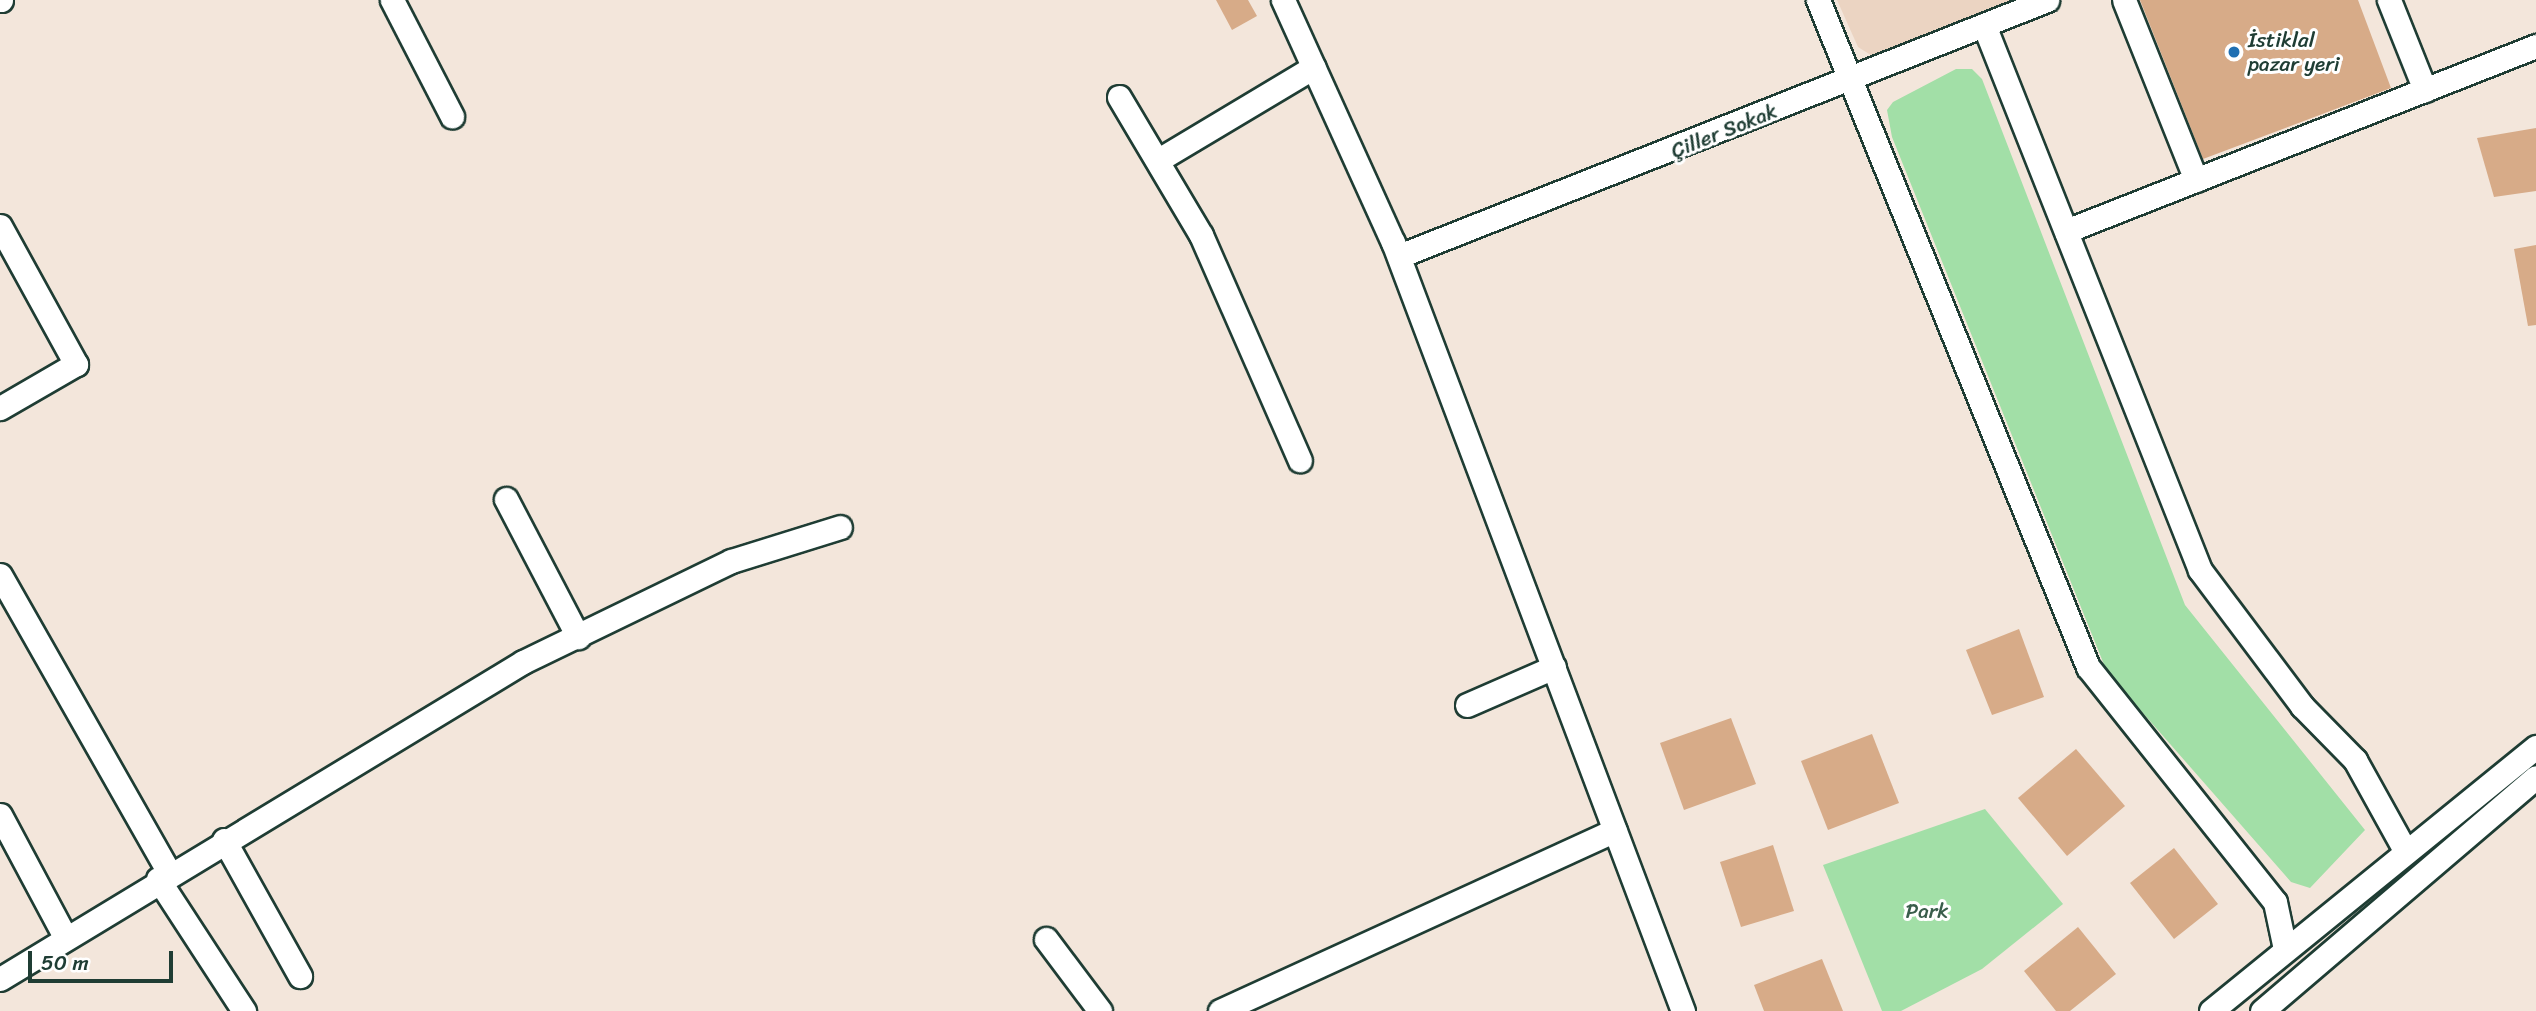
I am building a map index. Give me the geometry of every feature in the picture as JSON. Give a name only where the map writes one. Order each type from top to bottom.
[{"type":"street","points":[[392,0],[452,116]]},
{"type":"street","points":[[1283,0],[1399,256],[1684,1011]]},
{"type":"street","points":[[1818,0],[2088,667],[2275,902],[2285,949]]},
{"type":"street","name":"Çiller Sokak","points":[[1399,256],[2047,0]]},
{"type":"street","points":[[2124,0],[2196,180]]},
{"type":"street","points":[[2389,0],[2425,90]]},
{"type":"street","points":[[1984,25],[2200,570],[2302,706],[2355,760],[2406,852]]},
{"type":"street","points":[[2066,231],[2536,46]]},
{"type":"street","points":[[1160,159],[1314,67]]},
{"type":"street","points":[[1119,97],[1160,159],[1272,387],[1300,460]]},
{"type":"street","points":[[0,226],[76,364],[0,408]]},
{"type":"street","points":[[506,499],[578,636]]},
{"type":"street","points":[[0,979],[64,935],[438,710],[578,636],[731,562],[840,527]]},
{"type":"street","points":[[0,575],[163,876],[244,1011]]},
{"type":"street","points":[[1467,705],[1554,667]]},
{"type":"street","points":[[2211,1011],[2536,747]]},
{"type":"street","points":[[2262,1011],[2536,777]]},
{"type":"street","points":[[0,815],[64,935]]},
{"type":"street","points":[[1220,1011],[1615,830]]},
{"type":"street","points":[[225,840],[300,976]]},
{"type":"street","points":[[1046,939],[1100,1011]]},
{"type":"shaded area","points":[[1837,0],[2021,0],[1874,57],[1858,47]]},
{"type":"green space","points":[[1956,69],[1972,69],[1982,79],[2185,605],[2365,830],[2310,888],[2291,882],[2107,672],[1892,137],[1887,110],[1893,102]]},
{"type":"green space","name":"Park","points":[[1985,809],[2063,904],[1982,969],[1901,1011],[1882,1011],[1823,865]]},
{"type":"building","points":[[1216,0],[1248,0],[1257,16],[1232,30]]},
{"type":"building","points":[[2140,0],[2358,0],[2391,88],[2203,159]]},
{"type":"building","points":[[2536,128],[2536,191],[2494,197],[2477,138]]},
{"type":"building","points":[[2536,245],[2536,325],[2528,326],[2514,249]]},
{"type":"building","points":[[2019,629],[2044,697],[1992,715],[1966,650]]},
{"type":"building","points":[[1731,718],[1756,784],[1684,810],[1660,743]]},
{"type":"building","points":[[1872,734],[1899,803],[1828,830],[1801,761]]},
{"type":"building","points":[[2076,749],[2125,806],[2067,856],[2018,798]]},
{"type":"building","points":[[1773,845],[1794,911],[1741,927],[1720,862]]},
{"type":"building","points":[[2174,848],[2218,904],[2174,939],[2130,883]]},
{"type":"building","points":[[2078,927],[2116,974],[2070,1011],[2056,1011],[2024,971]]},
{"type":"building","points":[[1822,959],[1843,1011],[1764,1011],[1754,985]]},
{"type":"place","name":"İstiklal pazar yeri","points":[[2234,52]]}]
